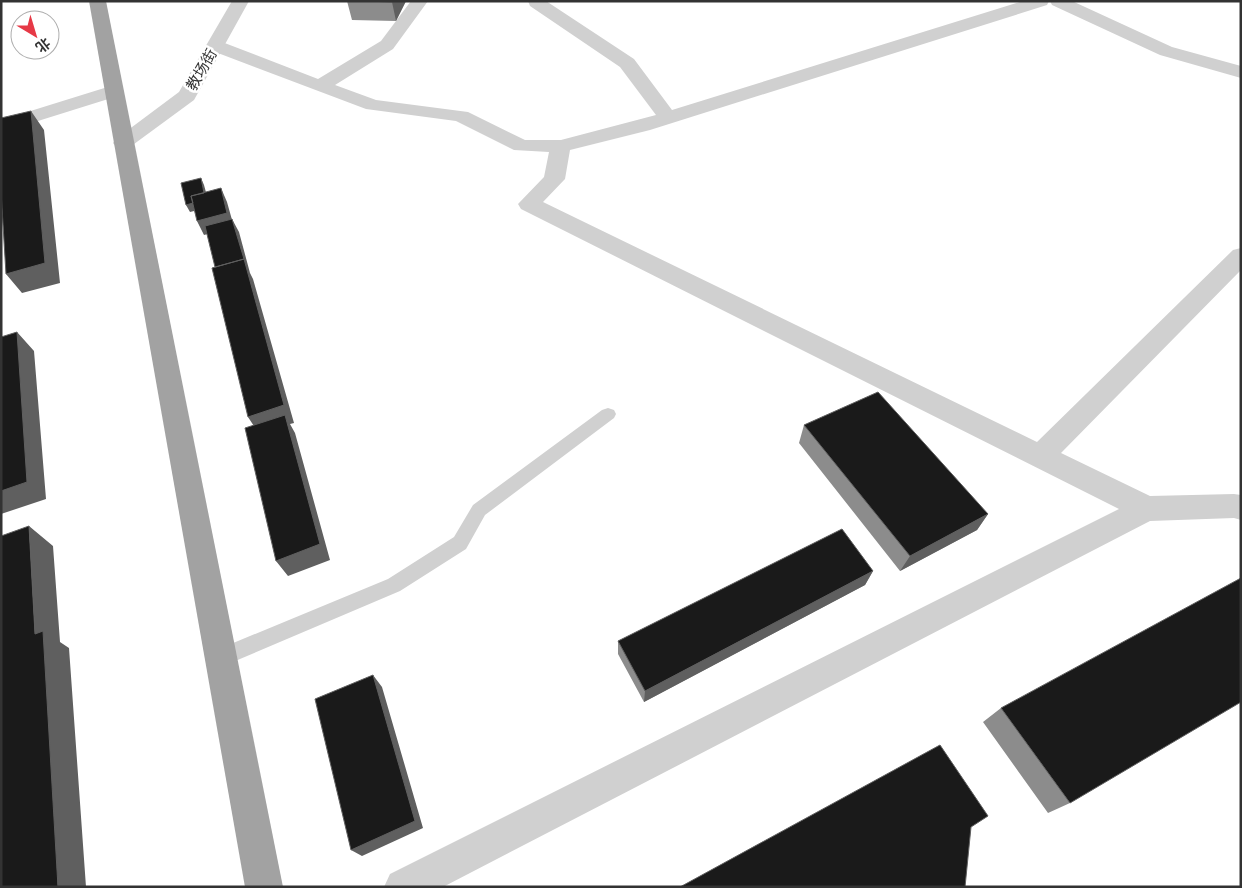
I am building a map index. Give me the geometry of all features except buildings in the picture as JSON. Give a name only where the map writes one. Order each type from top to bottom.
[{"type":"highway","points":[[97,1],[264,887]]},
{"type":"street","name":"教场街","points":[[123,143],[187,96],[241,1]]},
{"type":"street","points":[[320,86],[387,45],[420,1]]},
{"type":"street","points":[[216,46],[373,104],[460,116],[521,146],[561,146],[668,118],[1041,1]]},
{"type":"street","points":[[1058,1],[1166,52],[1241,72]]},
{"type":"street","points":[[536,2],[627,62],[668,118]]},
{"type":"street","points":[[1,129],[15,122],[114,91]]},
{"type":"street","points":[[561,146],[554,179],[529,204],[1147,509]]},
{"type":"street","points":[[1040,456],[1241,256]]},
{"type":"street","points":[[403,887],[1147,509],[1234,506],[1241,508]]},
{"type":"lane","points":[[221,658],[402,580],[460,543],[479,510],[608,414]]}]
